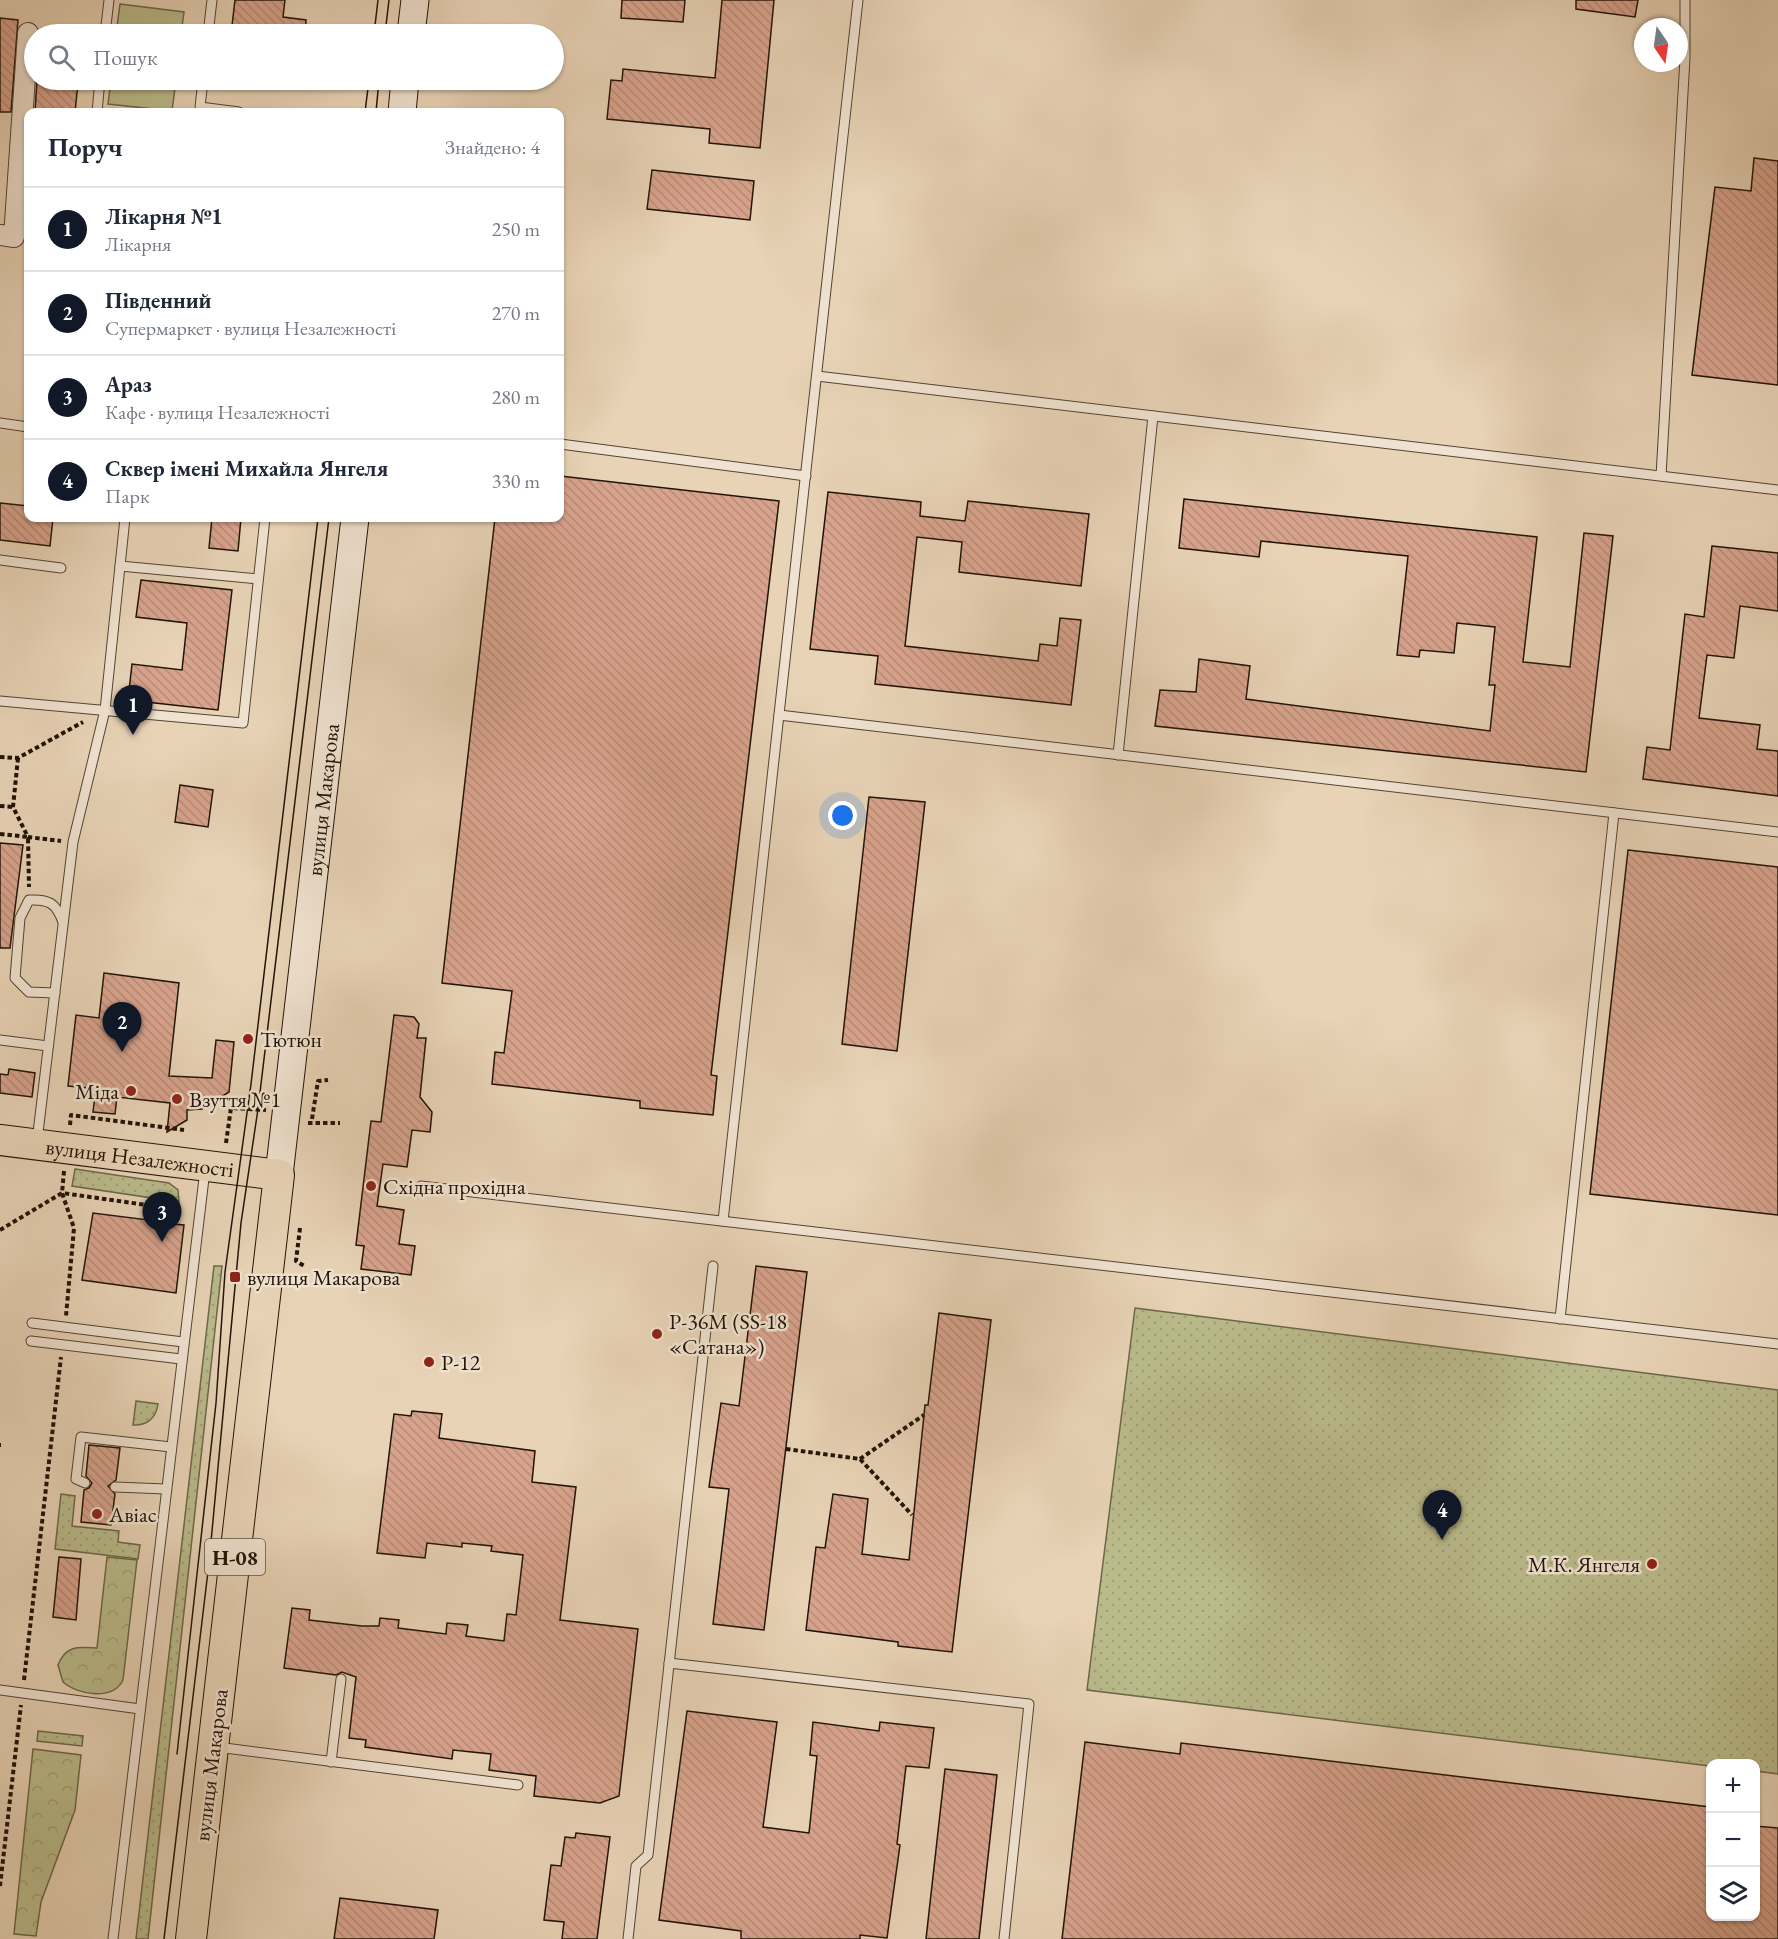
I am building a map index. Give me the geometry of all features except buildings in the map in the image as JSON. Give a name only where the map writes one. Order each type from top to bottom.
[{"type":"main road","points":[[412,24],[415,0]]},
{"type":"main road","points":[[402,108],[404,90]]},
{"type":"main road","name":"вулиця Макарова","points":[[191,1939],[355,522]]},
{"type":"main road","name":"вулиця Незалежності","points":[[0,1140],[279,1174]]},
{"type":"street","points":[[7,236],[24,72]]},
{"type":"lane","points":[[106,24],[109,0]]},
{"type":"lane","points":[[209,24],[212,0]]},
{"type":"lane","points":[[723,1221],[858,0]]},
{"type":"lane","points":[[1661,476],[1685,58],[1685,0]]},
{"type":"lane","points":[[97,108],[99,90]]},
{"type":"lane","points":[[202,90],[200,107],[208,108]]},
{"type":"lane","points":[[817,376],[1778,490]]},
{"type":"lane","points":[[1118,755],[1153,416]]},
{"type":"lane","points":[[0,423],[24,426]]},
{"type":"lane","points":[[564,445],[806,476]]},
{"type":"lane","points":[[37,1144],[73,842],[105,710],[125,522]]},
{"type":"lane","points":[[0,701],[243,723],[265,522]]},
{"type":"lane","points":[[0,560],[61,568]]},
{"type":"lane","points":[[120,566],[258,579]]},
{"type":"lane","points":[[779,715],[1778,832]]},
{"type":"lane","points":[[1560,1319],[1614,813]]},
{"type":"lane","points":[[55,993],[29,992],[15,978],[20,918],[29,900],[45,899],[57,908],[63,924]]},
{"type":"lane","points":[[0,1040],[48,1046]]},
{"type":"lane","points":[[112,1939],[206,1165]]},
{"type":"lane","points":[[422,1186],[1778,1344]]},
{"type":"lane","points":[[628,1939],[636,1866],[648,1855],[713,1266]]},
{"type":"lane","points":[[32,1323],[183,1342]]},
{"type":"lane","points":[[31,1341],[181,1359]]},
{"type":"lane","points":[[85,1483],[76,1479],[81,1437],[171,1447]]},
{"type":"lane","points":[[115,1487],[166,1489]]},
{"type":"lane","points":[[669,1663],[1029,1704],[1004,1939]]},
{"type":"lane","points":[[331,1762],[341,1679]]},
{"type":"lane","points":[[0,1690],[140,1708]]},
{"type":"lane","points":[[214,1746],[518,1785]]},
{"type":"path","points":[[0,757],[18,758],[105,710]]},
{"type":"path","points":[[18,758],[13,807],[28,837],[29,900]]},
{"type":"path","points":[[0,806],[13,807]]},
{"type":"path","points":[[0,834],[73,842]]},
{"type":"path","points":[[312,1119],[318,1081],[328,1080]]},
{"type":"path","points":[[226,1143],[231,1108],[270,1110]]},
{"type":"path","points":[[64,1327],[75,1228],[62,1193],[71,1115],[184,1130]]},
{"type":"path","points":[[304,1123],[340,1123]]},
{"type":"path","points":[[0,1230],[62,1193],[175,1209]]},
{"type":"path","points":[[300,1228],[296,1260],[306,1267]]},
{"type":"path","points":[[0,1886],[62,1344]]},
{"type":"path","points":[[860,1459],[924,1415]]},
{"type":"path","points":[[786,1449],[860,1459],[912,1515]]},
{"type":"green space","points":[[120,4],[184,12],[182,24],[117,24]]},
{"type":"green space","points":[[110,90],[175,90],[172,108],[108,104]]},
{"type":"green space","points":[[75,1169],[169,1183],[178,1190],[179,1202],[72,1186]]},
{"type":"green space","points":[[214,1266],[222,1266],[148,1939],[136,1939]]},
{"type":"green space","points":[[1135,1308],[1778,1390],[1778,1774],[1760,1772],[1760,1759],[1706,1759],[1706,1766],[1087,1690]]},
{"type":"green space","points":[[136,1401],[158,1404],[150,1420],[143,1424],[133,1425]]},
{"type":"green space","points":[[61,1494],[75,1496],[72,1526],[119,1531],[118,1542],[140,1545],[138,1559],[55,1549]]},
{"type":"green space","points":[[107,1557],[137,1560],[123,1680],[112,1691],[86,1693],[69,1687],[63,1682],[58,1665],[61,1658],[73,1649],[97,1648]]},
{"type":"green space","points":[[38,1731],[83,1736],[82,1746],[37,1741]]},
{"type":"green space","points":[[33,1749],[81,1755],[75,1810],[41,1902],[36,1936],[14,1934]]},
{"type":"tram line","points":[[375,24],[378,0]]},
{"type":"tram line","points":[[386,24],[389,0]]},
{"type":"tram line","points":[[366,108],[368,90]]},
{"type":"tram line","points":[[376,108],[378,90]]},
{"type":"tram line","points":[[177,1754],[216,1403],[225,1272],[251,1084],[318,522]]},
{"type":"tram line","points":[[164,1939],[209,1563],[241,1223],[258,1109],[329,522]]},
{"type":"place","name":"Лікарня №1","points":[[133,735]]},
{"type":"place","name":"Тютюн","points":[[248,1039]]},
{"type":"place","name":"Південний","points":[[122,1052]]},
{"type":"place","name":"Міда","points":[[131,1091]]},
{"type":"place","name":"Взуття №1","points":[[177,1099]]},
{"type":"place","name":"Східна прохідна","points":[[371,1186]]},
{"type":"place","name":"Араз","points":[[162,1242]]},
{"type":"place","name":"вулиця Макарова","points":[[235,1277]]},
{"type":"place","name":"Р-36М (SS-18 «Сатана»)","points":[[657,1334]]},
{"type":"place","name":"Р-12","points":[[429,1362]]},
{"type":"place","name":"Авіас","points":[[97,1514]]},
{"type":"place","name":"Сквер імені Михайла Янгеля","points":[[1442,1540]]},
{"type":"place","name":"М.К. Янгеля","points":[[1652,1564]]}]
